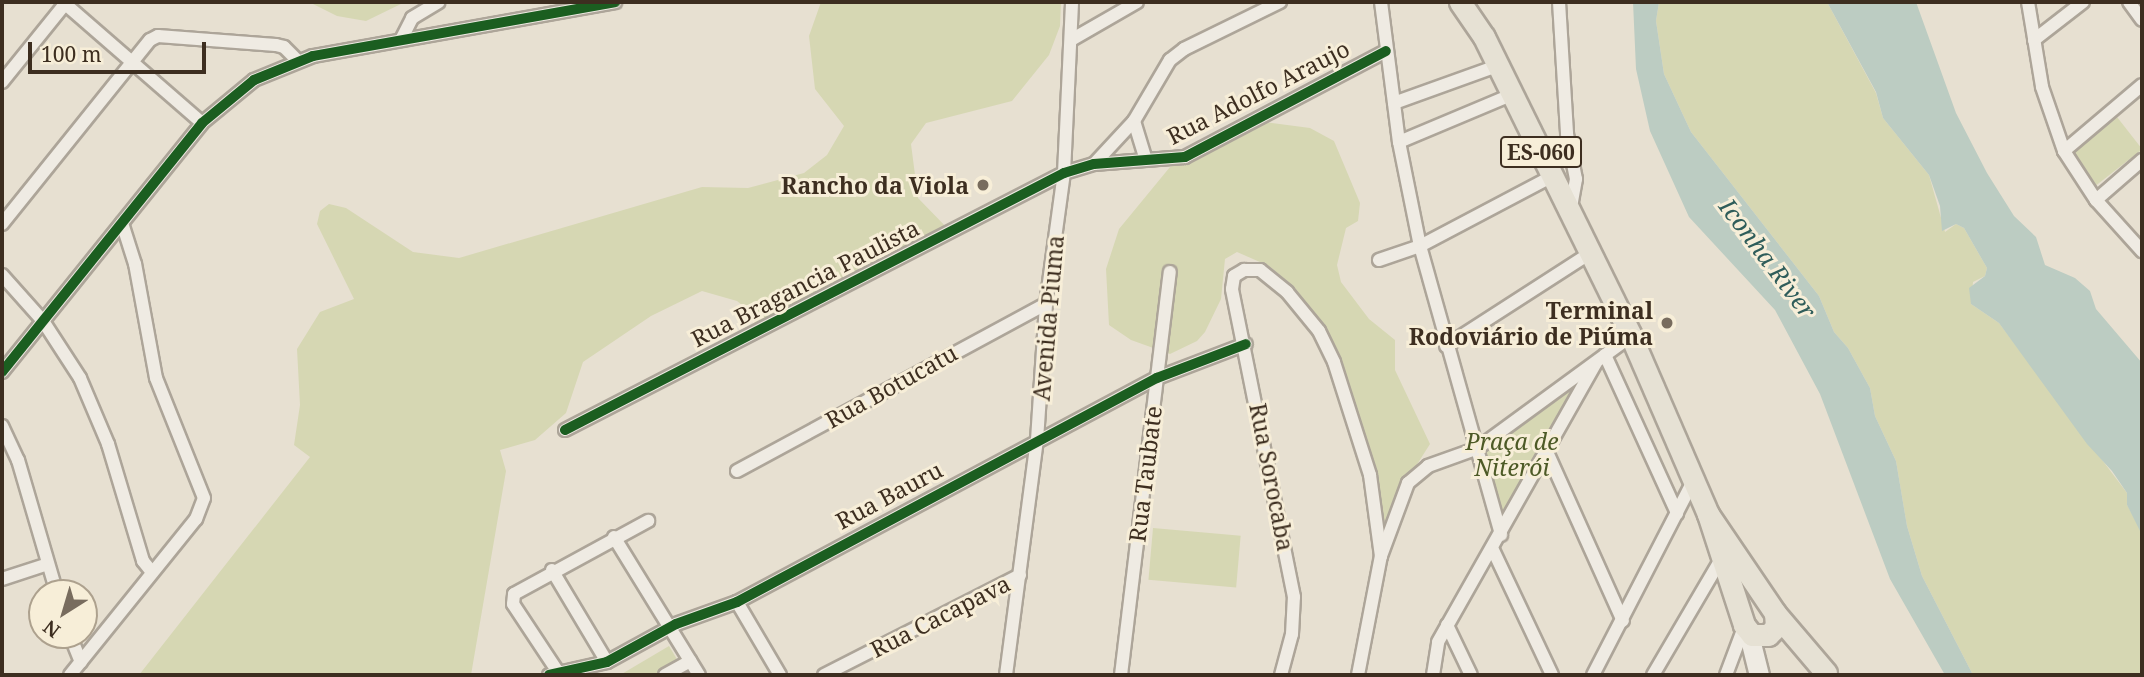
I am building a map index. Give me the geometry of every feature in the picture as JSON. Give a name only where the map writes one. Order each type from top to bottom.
[{"type":"main road","name":"ES-060","points":[[1460,2],[1513,94],[1631,335],[1708,514],[1721,559],[1754,630],[1827,674]]},
{"type":"main road","name":"ES-060","points":[[1708,514],[1774,611],[1827,674]]},
{"type":"main road","points":[[1754,630],[1776,627],[1774,611],[1762,604],[1751,607],[1758,672]]},
{"type":"street","points":[[402,38],[412,18],[439,2]]},
{"type":"street","points":[[2,372],[202,123],[254,80],[298,60],[402,38],[615,2]]},
{"type":"street","name":"Avenida Piuma","points":[[1006,675],[1037,440],[1046,304],[1064,173],[1072,2]]},
{"type":"street","points":[[1071,40],[1137,2]]},
{"type":"street","points":[[1094,164],[1134,121],[1170,60],[1184,49],[1280,2]]},
{"type":"street","points":[[1381,2],[1399,142],[1420,246],[1501,536]]},
{"type":"street","points":[[1559,2],[1567,134],[1576,179],[1571,208]]},
{"type":"street","points":[[2028,2],[2052,123],[2064,151],[2096,200],[2142,251]]},
{"type":"street","points":[[2034,40],[2083,2]]},
{"type":"street","points":[[2129,2],[2142,20]]},
{"type":"street","points":[[2,82],[64,3],[202,123]]},
{"type":"street","points":[[2,224],[132,62],[158,37],[284,47],[298,60]]},
{"type":"street","name":"Rua Adolfo Araujo","points":[[1064,173],[1094,164],[1185,157],[1386,51]]},
{"type":"street","points":[[1394,103],[1497,66]]},
{"type":"street","points":[[2064,151],[2142,85]]},
{"type":"street","points":[[1399,142],[1513,94]]},
{"type":"street","points":[[1134,121],[1145,158]]},
{"type":"street","points":[[2096,200],[2142,160]]},
{"type":"street","name":"Rua Bragancia Paulista","points":[[565,430],[1064,173]]},
{"type":"street","points":[[1379,260],[1420,246],[1553,176]]},
{"type":"street","points":[[70,675],[200,512],[204,492],[156,378],[135,264],[122,223]]},
{"type":"street","points":[[1447,346],[1592,252]]},
{"type":"street","name":"Rua Sorocaba","points":[[1281,675],[1292,634],[1294,597],[1232,281],[1244,270],[1260,270],[1287,292],[1319,331],[1357,427],[1370,475],[1381,556]]},
{"type":"street","name":"Rua Taubate","points":[[1121,675],[1170,272]]},
{"type":"street","points":[[2,275],[43,321],[94,409],[143,561],[152,572]]},
{"type":"street","name":"Rua Botucatu","points":[[737,471],[1046,304]]},
{"type":"street","points":[[1358,675],[1381,556],[1408,483],[1428,466],[1478,448],[1631,335]]},
{"type":"street","name":"Rua Bauru","points":[[556,675],[607,662],[670,628],[737,602],[1157,378],[1246,344]]},
{"type":"street","points":[[1433,675],[1438,642],[1447,625],[1493,550],[1602,357]]},
{"type":"street","points":[[1602,357],[1677,513]]},
{"type":"street","points":[[2,426],[18,460],[53,579]]},
{"type":"street","points":[[1547,452],[1623,621]]},
{"type":"street","points":[[1592,675],[1623,621],[1693,481]]},
{"type":"street","points":[[556,675],[513,604],[514,594],[552,570],[648,521]]},
{"type":"street","points":[[614,537],[699,675]]},
{"type":"street","points":[[1493,550],[1552,675]]},
{"type":"street","points":[[1653,675],[1721,559]]},
{"type":"street","points":[[2,579],[48,564]]},
{"type":"street","points":[[552,570],[607,662]]},
{"type":"street","name":"Rua Cacapava","points":[[824,675],[1020,575]]},
{"type":"street","points":[[737,602],[780,675]]},
{"type":"street","points":[[1447,625],[1471,675]]},
{"type":"street","points":[[1726,675],[1754,630]]},
{"type":"street","points":[[76,649],[81,662]]},
{"type":"street","points":[[665,675],[690,660]]},
{"type":"green space","points":[[309,2],[405,2],[366,21],[337,16]]},
{"type":"green space","points":[[821,2],[1061,2],[1060,26],[1049,55],[1012,101],[926,123],[911,144],[918,198],[951,232],[756,340],[753,314],[737,301],[702,291],[651,316],[583,362],[566,413],[535,440],[500,450],[506,471],[471,675],[139,675],[310,457],[294,445],[300,405],[297,349],[320,312],[354,299],[317,224],[320,211],[329,204],[346,208],[413,252],[459,258],[702,187],[748,188],[804,173],[827,155],[844,126],[815,89],[809,36]]},
{"type":"green space","points":[[1659,2],[1827,2],[1876,93],[1883,118],[1929,175],[1945,232],[1956,224],[1964,228],[1987,268],[1985,276],[1973,282],[1971,304],[1999,323],[2127,493],[2127,505],[2142,531],[2142,675],[1973,675],[1922,576],[1907,526],[1896,461],[1875,416],[1870,388],[1848,348],[1834,332],[1819,296],[1691,132],[1664,74],[1656,21]]},
{"type":"green space","points":[[2117,117],[2142,149],[2097,185],[2071,153]]},
{"type":"green space","points":[[1264,122],[1310,128],[1334,141],[1360,203],[1358,221],[1346,228],[1337,265],[1341,282],[1369,319],[1395,340],[1395,370],[1430,444],[1402,488],[1389,528],[1374,504],[1329,355],[1293,286],[1269,266],[1237,252],[1225,259],[1221,299],[1205,332],[1197,341],[1170,354],[1131,340],[1109,325],[1106,269],[1119,229],[1170,167]]},
{"type":"green space","name":"Praça de Niterói","points":[[1601,352],[1501,533],[1479,444]]},
{"type":"green space","points":[[1153,528],[1241,536],[1236,587],[1148,580]]},
{"type":"green space","points":[[669,646],[681,666],[665,675],[620,675]]},
{"type":"water","name":"Iconha River","points":[[1633,2],[1659,2],[1656,21],[1664,74],[1691,132],[1819,296],[1834,332],[1848,348],[1870,388],[1875,416],[1896,461],[1907,526],[1922,576],[1973,675],[1945,675],[1890,579],[1820,394],[1775,310],[1689,217],[1650,131],[1636,69]]},
{"type":"water","points":[[1827,2],[1916,2],[1956,113],[1987,173],[2014,216],[2036,237],[2045,265],[2075,278],[2090,291],[2096,309],[2142,363],[2142,535],[2127,505],[2127,493],[2112,471],[2087,444],[1999,323],[1971,304],[1969,288],[1985,276],[1987,268],[1964,228],[1956,224],[1942,231],[1940,206],[1929,175],[1883,118],[1876,92]]},
{"type":"cycle path","points":[[2,372],[202,123],[254,80],[313,56],[615,2]]},
{"type":"cycle path","points":[[565,430],[1064,173],[1094,164],[1185,157],[1386,51]]},
{"type":"cycle path","points":[[549,675],[607,662],[676,624],[737,602],[1157,378],[1246,344]]},
{"type":"place","name":"Rancho da Viola","points":[[983,185]]},
{"type":"place","name":"Terminal Rodoviário de Piúma","points":[[1667,323]]}]
